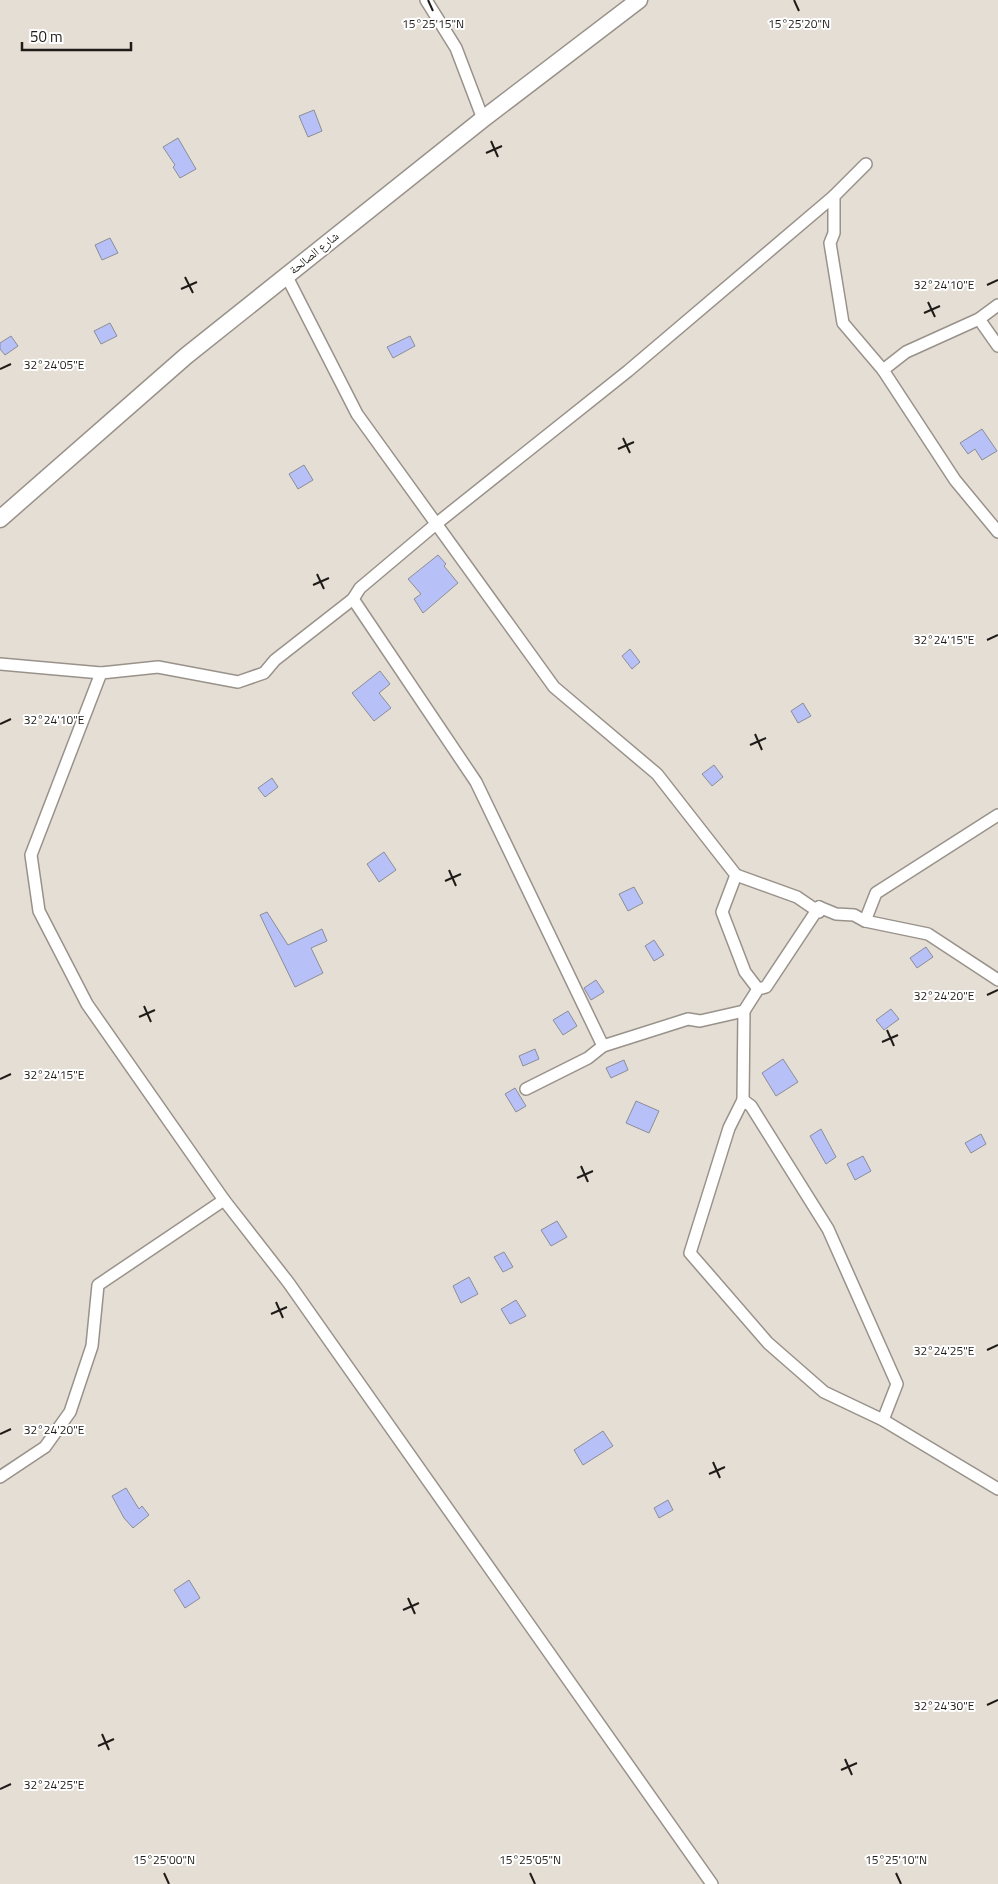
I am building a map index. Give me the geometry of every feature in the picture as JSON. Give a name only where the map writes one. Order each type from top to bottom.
[{"type":"main road","name":"شارع الصالحة","points":[[0,518],[186,356],[483,118],[639,0]]},
{"type":"street","points":[[426,0],[456,48],[483,118]]},
{"type":"street","points":[[0,664],[101,673],[158,667],[238,682],[264,673],[275,660],[353,599],[360,588],[436,524],[628,371],[834,196],[866,164]]},
{"type":"street","points":[[834,196],[834,233],[830,243],[843,324],[883,370],[955,480],[998,532]]},
{"type":"street","points":[[286,275],[357,414],[554,687],[657,774],[736,875],[797,897],[818,909],[836,914],[854,915],[865,921],[928,934],[998,980]]},
{"type":"street","points":[[883,370],[906,352],[979,319],[998,305]]},
{"type":"street","points":[[979,319],[998,346]]},
{"type":"street","points":[[353,599],[476,782],[603,1046]]},
{"type":"street","points":[[101,673],[30,855],[39,911],[87,1004],[224,1200],[288,1282],[712,1884]]},
{"type":"street","points":[[865,921],[876,893],[998,816]]},
{"type":"street","points":[[736,875],[722,912],[745,972],[758,989]]},
{"type":"street","points":[[818,909],[766,987],[758,989],[744,1011],[743,1100],[729,1128],[690,1253],[768,1343],[824,1392],[883,1420],[998,1489]]},
{"type":"street","points":[[526,1089],[588,1058],[603,1046],[688,1019],[700,1021],[744,1011]]},
{"type":"street","points":[[743,1100],[751,1106],[828,1229],[897,1384],[883,1420]]},
{"type":"street","points":[[0,1477],[45,1447],[70,1412],[92,1346],[98,1285],[224,1200]]},
{"type":"building","points":[[314,110],[322,131],[308,137],[299,116]]},
{"type":"building","points":[[178,138],[196,169],[180,178],[173,167],[175,165],[163,147]]},
{"type":"building","points":[[110,238],[118,253],[102,260],[95,245]]},
{"type":"building","points":[[110,323],[117,336],[101,344],[94,331]]},
{"type":"building","points":[[11,336],[18,346],[5,355],[0,349],[0,343]]},
{"type":"building","points":[[410,336],[415,346],[393,358],[387,347]]},
{"type":"building","points":[[982,429],[997,451],[982,460],[975,449],[968,454],[960,443]]},
{"type":"building","points":[[304,465],[313,480],[298,489],[289,474]]},
{"type":"building","points":[[438,555],[446,564],[444,566],[458,583],[423,613],[414,599],[421,594],[408,579]]},
{"type":"building","points":[[630,649],[640,662],[632,669],[622,656]]},
{"type":"building","points":[[380,671],[390,684],[379,693],[391,708],[374,721],[352,693]]},
{"type":"building","points":[[803,703],[811,716],[798,723],[791,711]]},
{"type":"building","points":[[714,765],[723,777],[712,786],[702,774]]},
{"type":"building","points":[[272,778],[278,787],[265,797],[258,788]]},
{"type":"building","points":[[384,852],[396,870],[379,882],[367,864]]},
{"type":"building","points":[[634,887],[643,903],[628,911],[619,894]]},
{"type":"building","points":[[267,912],[288,945],[322,929],[327,941],[311,948],[323,973],[295,987],[260,915]]},
{"type":"building","points":[[654,940],[664,955],[654,961],[645,946]]},
{"type":"building","points":[[926,947],[933,957],[917,968],[910,958]]},
{"type":"building","points":[[596,980],[604,992],[591,1000],[584,988]]},
{"type":"building","points":[[891,1009],[899,1019],[884,1030],[876,1020]]},
{"type":"building","points":[[568,1011],[577,1026],[563,1035],[553,1020]]},
{"type":"building","points":[[535,1049],[539,1059],[523,1066],[519,1056]]},
{"type":"building","points":[[783,1059],[798,1082],[776,1096],[762,1073]]},
{"type":"building","points":[[624,1060],[628,1070],[611,1078],[606,1068]]},
{"type":"building","points":[[515,1088],[526,1106],[516,1112],[505,1094]]},
{"type":"building","points":[[636,1101],[659,1111],[649,1133],[626,1123]]},
{"type":"building","points":[[821,1129],[836,1157],[826,1164],[810,1136]]},
{"type":"building","points":[[981,1134],[986,1144],[971,1153],[965,1143]]},
{"type":"building","points":[[863,1156],[871,1171],[855,1180],[847,1164]]},
{"type":"building","points":[[557,1221],[567,1237],[551,1246],[541,1230]]},
{"type":"building","points":[[504,1252],[513,1267],[503,1272],[494,1257]]},
{"type":"building","points":[[469,1277],[478,1294],[461,1303],[453,1286]]},
{"type":"building","points":[[516,1300],[526,1316],[510,1324],[501,1309]]},
{"type":"building","points":[[603,1431],[613,1446],[583,1465],[574,1450]]},
{"type":"building","points":[[126,1488],[139,1509],[142,1506],[149,1515],[133,1528],[124,1518],[112,1496]]},
{"type":"building","points":[[668,1500],[673,1510],[659,1518],[654,1508]]},
{"type":"building","points":[[189,1580],[200,1598],[185,1608],[174,1590]]}]
